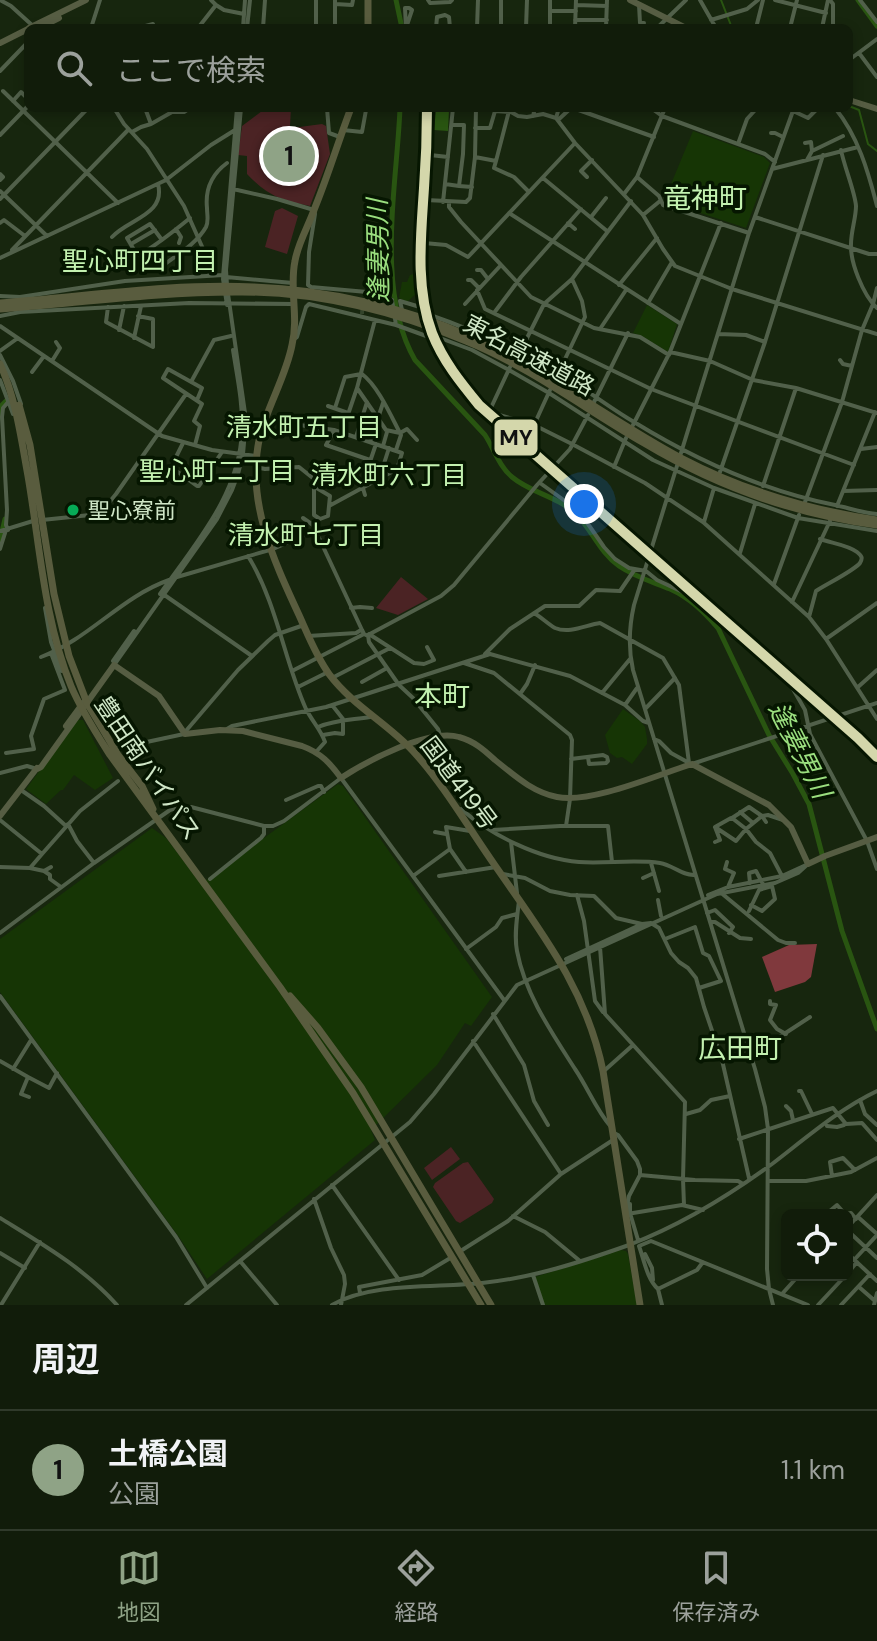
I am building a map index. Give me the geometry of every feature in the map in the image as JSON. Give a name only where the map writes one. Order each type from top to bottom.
[{"type":"highway","points":[[368,0],[368,24]]},
{"type":"highway","name":"国道419号","points":[[349,112],[296,255],[294,339],[265,420],[256,456],[258,502],[264,530],[308,636],[330,675],[351,699],[408,745],[434,777],[518,897],[562,964],[580,999],[596,1041],[627,1212],[637,1243],[635,1277],[640,1305]]},
{"type":"highway","name":"東名高速道路","points":[[0,303],[195,287],[252,287],[321,294],[387,311],[405,322],[421,321],[470,336],[527,365],[673,456],[681,464],[730,486],[783,505],[843,520],[877,523]]},
{"type":"highway","name":"東名高速道路","points":[[0,309],[142,296],[236,292],[309,298],[387,311]]},
{"type":"highway","name":"豊田南バイパス","points":[[0,364],[24,452],[50,610],[63,661],[91,726],[280,987],[491,1305]]},
{"type":"highway","points":[[3,378],[21,412],[30,445],[65,642],[86,702],[110,742],[114,755]]},
{"type":"highway","points":[[50,610],[54,643],[62,671],[79,710],[105,755],[145,807],[155,815]]},
{"type":"highway","name":"豊田南バイパス","points":[[280,987],[318,1028],[361,1087],[456,1254],[481,1305]]},
{"type":"main road","points":[[41,24],[86,0]]},
{"type":"main road","points":[[43,24],[97,0]]},
{"type":"main road","points":[[636,2],[678,24]]},
{"type":"main road","points":[[0,45],[24,33]]},
{"type":"main road","points":[[853,101],[877,109]]},
{"type":"main road","points":[[0,818],[41,767],[114,663],[159,696],[185,733],[243,731],[302,746],[328,761],[341,778],[425,738],[456,736],[477,745],[527,785],[554,797],[570,799],[594,796],[691,764],[765,801],[785,819],[808,864],[877,837]]},
{"type":"street","points":[[0,0],[11,6],[27,24]]},
{"type":"street","points":[[92,24],[97,0]]},
{"type":"street","points":[[211,0],[224,10],[244,14]]},
{"type":"street","points":[[245,24],[248,0]]},
{"type":"street","points":[[245,24],[248,0]]},
{"type":"street","points":[[263,24],[265,0]]},
{"type":"street","points":[[316,0],[316,24]]},
{"type":"street","points":[[335,24],[335,2],[352,5],[353,0]]},
{"type":"street","points":[[428,0],[430,3],[452,0]]},
{"type":"street","points":[[477,24],[478,0]]},
{"type":"street","points":[[501,0],[501,24]]},
{"type":"street","points":[[526,24],[527,0]]},
{"type":"street","points":[[550,0],[550,24]]},
{"type":"street","points":[[661,24],[686,0]]},
{"type":"street","points":[[700,0],[714,24]]},
{"type":"street","points":[[747,0],[749,7]]},
{"type":"street","points":[[711,20],[761,0]]},
{"type":"street","points":[[757,24],[761,0]]},
{"type":"street","points":[[775,0],[826,13]]},
{"type":"street","points":[[823,24],[829,0]]},
{"type":"street","points":[[829,0],[833,7],[833,24]]},
{"type":"street","points":[[860,0],[877,22]]},
{"type":"street","points":[[636,2],[640,23],[644,23]]},
{"type":"street","points":[[550,11],[607,3],[606,24]]},
{"type":"street","points":[[791,24],[796,3]]},
{"type":"street","points":[[203,24],[216,5]]},
{"type":"street","points":[[575,24],[576,5]]},
{"type":"street","points":[[436,24],[440,15],[449,17],[449,24]]},
{"type":"street","points":[[575,20],[607,20]]},
{"type":"street","points":[[853,57],[877,39]]},
{"type":"street","points":[[0,71],[24,46]]},
{"type":"street","points":[[859,53],[877,77]]},
{"type":"street","points":[[0,135],[23,111],[3,91]]},
{"type":"street","points":[[13,101],[21,92],[24,95]]},
{"type":"street","points":[[24,112],[118,203]]},
{"type":"street","points":[[47,236],[1,195],[84,112]]},
{"type":"street","points":[[117,112],[147,149],[190,218],[210,275]]},
{"type":"street","points":[[146,112],[151,124]]},
{"type":"street","points":[[11,252],[130,132],[172,112]]},
{"type":"street","points":[[114,663],[216,514],[242,454],[246,430],[244,404],[224,278],[238,112]]},
{"type":"street","points":[[224,278],[239,112]]},
{"type":"street","points":[[327,112],[329,133],[362,132],[366,112]]},
{"type":"street","points":[[430,112],[424,285],[432,324],[440,338],[473,349],[510,368],[588,415],[653,460],[681,464],[715,487],[799,517],[829,523],[877,523]]},
{"type":"street","points":[[453,112],[446,202],[531,297],[582,324],[628,333],[670,353],[710,361],[753,380],[796,388],[876,412],[836,506]]},
{"type":"street","points":[[426,200],[466,202],[470,195],[476,112]]},
{"type":"street","points":[[475,128],[490,128],[495,112]]},
{"type":"street","points":[[509,112],[494,168],[514,177],[530,192]]},
{"type":"street","points":[[511,112],[522,117],[543,114],[557,119],[575,143],[643,215],[675,266],[732,289],[877,334]]},
{"type":"street","points":[[533,116],[534,112]]},
{"type":"street","points":[[557,119],[558,112]]},
{"type":"street","points":[[557,119],[567,112]]},
{"type":"street","points":[[583,112],[654,137]]},
{"type":"street","points":[[656,112],[765,154],[775,162]]},
{"type":"street","points":[[624,194],[637,177],[664,112]]},
{"type":"street","points":[[738,144],[747,119],[753,112]]},
{"type":"street","points":[[773,1305],[769,1289],[768,1129],[765,1107],[646,716],[630,659],[629,638],[630,621],[650,551],[681,464],[682,449],[749,233],[793,112]]},
{"type":"street","points":[[837,112],[868,170],[877,206]]},
{"type":"street","points":[[452,125],[464,125],[459,186]]},
{"type":"street","points":[[0,258],[166,180],[235,130]]},
{"type":"street","points":[[771,133],[783,137]]},
{"type":"street","points":[[807,160],[812,151],[843,136]]},
{"type":"street","points":[[805,143],[811,142],[812,151]]},
{"type":"street","points":[[424,243],[446,245],[468,257],[575,143]]},
{"type":"street","points":[[772,169],[858,147]]},
{"type":"street","points":[[841,150],[856,204],[850,247],[855,269],[875,306]]},
{"type":"street","points":[[430,155],[448,157]]},
{"type":"street","points":[[721,470],[778,304],[823,155]]},
{"type":"street","points":[[475,157],[496,161]]},
{"type":"street","points":[[587,177],[581,171],[592,160]]},
{"type":"street","points":[[154,269],[157,270],[198,238],[208,223],[208,188],[227,163]]},
{"type":"street","points":[[0,174],[3,176],[0,180]]},
{"type":"street","points":[[637,177],[659,196],[663,205],[749,233]]},
{"type":"street","points":[[543,178],[607,231]]},
{"type":"street","points":[[112,237],[120,228],[147,215],[156,205],[160,195],[158,184]]},
{"type":"street","points":[[445,184],[472,187]]},
{"type":"street","points":[[233,189],[314,210],[308,285],[392,300],[396,325]]},
{"type":"street","points":[[591,217],[606,198]]},
{"type":"street","points":[[643,215],[660,200]]},
{"type":"street","points":[[526,340],[544,304],[572,279],[631,201]]},
{"type":"street","points":[[494,313],[581,209]]},
{"type":"street","points":[[509,213],[681,324]]},
{"type":"street","points":[[755,217],[877,254]]},
{"type":"street","points":[[162,240],[155,230],[131,244],[139,255],[162,240],[190,218]]},
{"type":"street","points":[[0,223],[4,220],[25,236]]},
{"type":"street","points":[[568,223],[575,229]]},
{"type":"street","points":[[633,425],[670,353],[721,223]]},
{"type":"street","points":[[176,229],[181,237],[179,243]]},
{"type":"street","points":[[619,285],[657,238]]},
{"type":"street","points":[[648,303],[672,262]]},
{"type":"street","points":[[465,304],[501,265]]},
{"type":"street","points":[[477,270],[481,270],[488,279]]},
{"type":"street","points":[[0,296],[20,297],[210,275],[293,284]]},
{"type":"street","points":[[557,376],[586,314],[572,279]]},
{"type":"street","points":[[468,280],[478,289],[485,309],[610,370],[651,389],[854,465]]},
{"type":"street","points":[[152,281],[154,304]]},
{"type":"street","points":[[806,500],[842,402],[862,330],[875,306],[877,288]]},
{"type":"street","points":[[71,290],[73,308]]},
{"type":"street","points":[[600,329],[626,290]]},
{"type":"street","points":[[420,307],[400,301],[405,322],[429,337]]},
{"type":"street","points":[[228,302],[242,419],[242,454]]},
{"type":"street","points":[[0,316],[20,312],[154,304],[293,302]]},
{"type":"street","points":[[294,339],[309,304],[396,325],[405,322]]},
{"type":"street","points":[[119,330],[124,306]]},
{"type":"street","points":[[134,338],[141,306]]},
{"type":"street","points":[[108,307],[106,322],[152,347],[153,319],[138,316]]},
{"type":"street","points":[[342,432],[375,320]]},
{"type":"street","points":[[432,324],[479,335],[518,353],[633,425],[721,470],[806,500],[862,512],[877,523]]},
{"type":"street","points":[[0,326],[157,434],[222,452],[256,456]]},
{"type":"street","points":[[595,400],[628,333]]},
{"type":"street","points":[[718,334],[746,335],[765,342]]},
{"type":"street","points":[[191,382],[214,340],[231,336]]},
{"type":"street","points":[[18,338],[0,353],[25,416],[30,445]]},
{"type":"street","points":[[52,361],[60,348],[56,342]]},
{"type":"street","points":[[32,372],[44,356]]},
{"type":"street","points":[[840,360],[852,366]]},
{"type":"street","points":[[195,445],[200,426],[194,421],[202,405],[162,377],[169,368],[203,389],[197,400]]},
{"type":"street","points":[[510,368],[489,412],[534,425],[572,444],[645,483],[703,522],[809,617],[877,719]]},
{"type":"street","points":[[329,506],[397,469],[402,452],[400,433],[365,376],[345,377],[335,408]]},
{"type":"street","points":[[3,378],[19,440],[49,630],[62,671]]},
{"type":"street","points":[[357,388],[387,432],[380,478]]},
{"type":"street","points":[[763,486],[796,388]]},
{"type":"street","points":[[534,425],[549,391]]},
{"type":"street","points":[[4,530],[103,510],[186,394]]},
{"type":"street","points":[[0,549],[7,510],[2,417],[3,408],[9,401]]},
{"type":"street","points":[[356,437],[367,402]]},
{"type":"street","points":[[365,495],[362,488],[383,403]]},
{"type":"street","points":[[328,406],[348,413]]},
{"type":"street","points":[[292,671],[446,592],[572,444],[588,415]]},
{"type":"street","points":[[265,420],[334,430],[402,452]]},
{"type":"street","points":[[387,432],[400,433],[407,429],[417,440]]},
{"type":"street","points":[[334,430],[326,445],[370,460]]},
{"type":"street","points":[[614,467],[625,440]]},
{"type":"street","points":[[184,443],[171,467],[199,486],[222,452]]},
{"type":"street","points":[[861,449],[877,447]]},
{"type":"street","points":[[186,479],[197,464],[210,471]]},
{"type":"street","points":[[255,467],[299,467],[315,480],[314,515],[320,519],[331,515],[330,496],[315,487]]},
{"type":"street","points":[[539,484],[579,511],[604,547],[633,573]]},
{"type":"street","points":[[703,522],[715,487]]},
{"type":"street","points":[[843,491],[877,490]]},
{"type":"street","points":[[740,554],[756,503]]},
{"type":"street","points":[[774,584],[799,517]]},
{"type":"street","points":[[303,518],[313,525],[368,641],[440,735]]},
{"type":"street","points":[[793,603],[829,523]]},
{"type":"street","points":[[251,529],[257,532],[264,530]]},
{"type":"street","points":[[41,657],[67,645],[143,591],[316,532]]},
{"type":"street","points":[[809,617],[816,591],[859,564],[862,558],[860,553],[820,539]]},
{"type":"street","points":[[248,556],[261,582],[307,711],[323,735],[325,742],[316,752]]},
{"type":"street","points":[[485,654],[510,629],[545,606],[579,606],[596,590],[620,591],[633,573],[646,571],[657,580],[687,594],[793,686],[805,710],[810,734],[867,841],[877,869]]},
{"type":"street","points":[[114,663],[172,579]]},
{"type":"street","points":[[163,594],[252,656]]},
{"type":"street","points":[[826,639],[877,603]]},
{"type":"street","points":[[351,608],[372,608]]},
{"type":"street","points":[[534,613],[554,627],[577,629],[600,623],[660,655],[679,685],[691,764]]},
{"type":"street","points":[[98,722],[100,734],[112,749],[185,733],[222,688],[272,637],[304,625]]},
{"type":"street","points":[[308,636],[366,634],[414,663],[424,664],[434,660],[427,647]]},
{"type":"street","points":[[298,687],[390,648]]},
{"type":"street","points":[[6,753],[34,749],[31,736],[44,699],[65,690],[51,653]]},
{"type":"street","points":[[225,730],[332,705],[485,654],[495,654],[570,676],[625,705],[649,723]]},
{"type":"street","points":[[602,693],[630,659]]},
{"type":"street","points":[[463,662],[492,672],[570,735],[570,799],[566,826]]},
{"type":"street","points":[[520,694],[535,665]]},
{"type":"street","points":[[362,682],[387,668]]},
{"type":"street","points":[[858,687],[877,670]]},
{"type":"street","points":[[645,709],[675,678]]},
{"type":"street","points":[[625,705],[638,687]]},
{"type":"street","points":[[654,739],[691,764],[877,703]]},
{"type":"street","points":[[323,735],[343,734],[343,721],[332,705]]},
{"type":"street","points":[[318,727],[334,721],[355,721],[373,716]]},
{"type":"street","points":[[639,717],[646,716]]},
{"type":"street","points":[[89,728],[100,734]]},
{"type":"street","points":[[571,759],[588,757]]},
{"type":"street","points":[[0,773],[27,766],[37,769]]},
{"type":"street","points":[[434,777],[459,808],[511,842],[559,860],[663,863],[687,875],[695,875]]},
{"type":"street","points":[[0,933],[170,810],[191,807],[273,826],[341,778],[504,1000]]},
{"type":"street","points":[[30,868],[67,825],[118,781]]},
{"type":"street","points":[[286,800],[318,786],[324,792]]},
{"type":"street","points":[[21,790],[67,825],[94,863]]},
{"type":"street","points":[[0,800],[8,806]]},
{"type":"street","points":[[715,827],[749,807],[766,822]]},
{"type":"street","points":[[740,812],[753,823]]},
{"type":"street","points":[[715,827],[736,841],[762,816],[785,819]]},
{"type":"street","points":[[0,818],[42,854]]},
{"type":"street","points":[[732,818],[772,856],[783,878]]},
{"type":"street","points":[[210,879],[261,838],[264,826]]},
{"type":"street","points":[[466,872],[450,849],[446,827],[471,831]]},
{"type":"street","points":[[493,830],[609,827],[612,862]]},
{"type":"street","points":[[715,827],[720,840],[715,842]]},
{"type":"street","points":[[435,832],[446,834]]},
{"type":"street","points":[[511,842],[518,897],[517,952],[526,979],[554,1038],[614,1134],[637,1161],[641,1175],[629,1196],[627,1212],[684,1205],[703,1210]]},
{"type":"street","points":[[413,876],[450,849]]},
{"type":"street","points":[[727,862],[725,869],[734,873],[728,887]]},
{"type":"street","points":[[651,863],[659,891]]},
{"type":"street","points":[[186,1305],[384,1143],[421,1109],[513,988],[526,979],[661,916],[720,892],[783,878],[808,864]]},
{"type":"street","points":[[0,867],[44,871],[61,888]]},
{"type":"street","points":[[44,871],[51,867]]},
{"type":"street","points":[[439,876],[498,871],[525,878],[550,891],[594,896],[616,918],[651,923],[661,930],[675,958],[696,978],[722,1060],[749,1180]]},
{"type":"street","points":[[750,883],[750,872],[757,871],[763,884]]},
{"type":"street","points":[[643,878],[654,873]]},
{"type":"street","points":[[588,951],[728,887],[750,883],[763,884],[772,886],[775,899],[762,911],[750,908],[763,884]]},
{"type":"street","points":[[720,892],[778,940],[795,943]]},
{"type":"street","points":[[577,895],[584,921],[595,1001],[683,1100],[686,1114],[684,1205]]},
{"type":"street","points":[[658,900],[661,916]]},
{"type":"street","points":[[707,913],[715,910],[733,927],[729,933]]},
{"type":"street","points":[[466,949],[496,927],[502,918],[517,914]]},
{"type":"street","points":[[710,922],[740,938],[751,939]]},
{"type":"street","points":[[665,939],[695,927],[703,953],[709,956],[721,981],[699,988]]},
{"type":"street","points":[[600,947],[605,1014]]},
{"type":"street","points":[[0,996],[176,1237],[207,1288]]},
{"type":"street","points":[[770,1001],[770,1004],[776,1005],[770,1020],[786,1034]]},
{"type":"street","points":[[493,1014],[524,1065],[534,1101],[548,1125]]},
{"type":"street","points":[[722,1060],[786,1034],[810,1017]]},
{"type":"street","points":[[13,1069],[32,1039]]},
{"type":"street","points":[[473,1041],[561,1174]]},
{"type":"street","points":[[603,1071],[633,1045]]},
{"type":"street","points":[[0,1061],[49,1088],[57,1073]]},
{"type":"street","points":[[28,1077],[21,1094],[29,1097]]},
{"type":"street","points":[[799,1091],[812,1114]]},
{"type":"street","points":[[332,1305],[360,1293],[478,1284],[533,1275],[637,1243],[703,1210],[838,1114],[877,1091]]},
{"type":"street","points":[[686,1114],[700,1110],[711,1100],[730,1096]]},
{"type":"street","points":[[860,1100],[865,1114],[877,1125]]},
{"type":"street","points":[[786,1106],[793,1120]]},
{"type":"street","points":[[739,1139],[833,1108],[846,1124]]},
{"type":"street","points":[[827,1126],[862,1123],[877,1140]]},
{"type":"street","points":[[360,1293],[359,1287],[422,1275],[456,1254],[513,1216],[614,1134]]},
{"type":"street","points":[[832,1176],[830,1162],[843,1158],[855,1170]]},
{"type":"street","points":[[768,1181],[806,1181],[832,1176],[855,1170],[877,1158]]},
{"type":"street","points":[[641,1175],[738,1181],[743,1184]]},
{"type":"street","points":[[332,1185],[399,1280]]},
{"type":"street","points":[[853,1222],[877,1195]]},
{"type":"street","points":[[314,1199],[344,1275],[342,1302]]},
{"type":"street","points":[[869,1204],[877,1211]]},
{"type":"street","points":[[853,1215],[877,1235],[853,1265]]},
{"type":"street","points":[[513,1216],[545,1232],[580,1261]]},
{"type":"street","points":[[0,1218],[84,1273],[117,1305]]},
{"type":"street","points":[[662,1232],[662,1245]]},
{"type":"street","points":[[853,1235],[877,1258]]},
{"type":"street","points":[[637,1243],[651,1241],[808,1305]]},
{"type":"street","points":[[1,1305],[40,1242]]},
{"type":"street","points":[[637,1243],[661,1305]]},
{"type":"street","points":[[0,1253],[25,1268]]},
{"type":"street","points":[[853,1258],[877,1281]]},
{"type":"street","points":[[240,1261],[277,1305]]},
{"type":"street","points":[[656,1288],[697,1270],[703,1262]]},
{"type":"street","points":[[841,1305],[870,1274]]},
{"type":"street","points":[[533,1275],[543,1305]]},
{"type":"street","points":[[782,1294],[794,1281]]},
{"type":"street","points":[[818,1305],[840,1281]]},
{"type":"street","points":[[858,1287],[874,1303],[877,1293]]},
{"type":"shaded area","points":[[261,112],[291,112],[292,128],[326,126],[330,154],[310,206],[269,192],[247,174],[247,156],[238,155],[242,126]]},
{"type":"shaded area","points":[[436,112],[449,112],[448,131],[434,130]]},
{"type":"shaded area","points":[[693,131],[764,157],[770,163],[746,228],[664,201]]},
{"type":"shaded area","points":[[282,208],[298,216],[287,254],[265,247],[275,211]]},
{"type":"shaded area","points":[[417,273],[418,292],[407,302],[399,298],[402,282],[407,282],[410,275]]},
{"type":"shaded area","points":[[647,305],[677,324],[668,352],[633,333]]},
{"type":"shaded area","points":[[401,577],[428,599],[398,615],[376,608]]},
{"type":"shaded area","points":[[623,709],[645,727],[647,739],[647,744],[632,764],[610,753],[605,735]]},
{"type":"shaded area","points":[[77,720],[83,720],[113,778],[95,790],[74,775],[63,790],[46,804],[26,789]]},
{"type":"shaded area","points":[[338,784],[343,786],[492,997],[471,1026],[465,1023],[437,1065],[371,1130],[375,1140],[207,1279],[0,992],[0,939],[152,828],[166,838],[201,884]]},
{"type":"shaded area","points":[[817,944],[811,977],[775,992],[762,957],[789,945]]},
{"type":"shaded area","points":[[451,1147],[460,1159],[432,1180],[424,1168]]},
{"type":"shaded area","points":[[468,1162],[494,1199],[460,1223],[433,1187]]},
{"type":"shaded area","points":[[621,1250],[628,1254],[637,1305],[544,1305],[535,1277]]},
{"type":"waterway","name":"逢妻男川","points":[[396,0],[401,24]]},
{"type":"waterway","points":[[721,0],[730,24]]},
{"type":"waterway","points":[[858,0],[877,26]]},
{"type":"waterway","points":[[853,108],[859,110],[868,144],[877,151]]},
{"type":"waterway","name":"逢妻男川","points":[[400,112],[391,237],[392,270],[395,302],[403,333],[415,360],[485,435],[507,473],[569,508],[582,520],[612,561],[684,597],[718,628],[769,735],[809,804],[842,931],[877,1029]]},
{"type":"waterway","points":[[0,418],[1,406],[6,401]]},
{"type":"waterway","points":[[0,540],[5,519]]},
{"type":"tunnel","points":[[362,314],[363,297]]},
{"type":"transit line","name":"MY","points":[[427,112],[421,280],[432,333],[453,371],[479,405],[877,757]]},
{"type":"place","name":"土橋公園","points":[[289,156]]},
{"type":"place","name":"聖心寮前","points":[[73,510]]},
{"type":"district","name":"竜神町","points":[[705,198]]},
{"type":"district","name":"聖心町四丁目","points":[[140,261]]},
{"type":"district","name":"清水町五丁目","points":[[304,427]]},
{"type":"district","name":"聖心町二丁目","points":[[217,471]]},
{"type":"district","name":"清水町六丁目","points":[[389,475]]},
{"type":"district","name":"清水町七丁目","points":[[306,535]]},
{"type":"district","name":"本町","points":[[442,696]]},
{"type":"district","name":"広田町","points":[[740,1048]]}]
